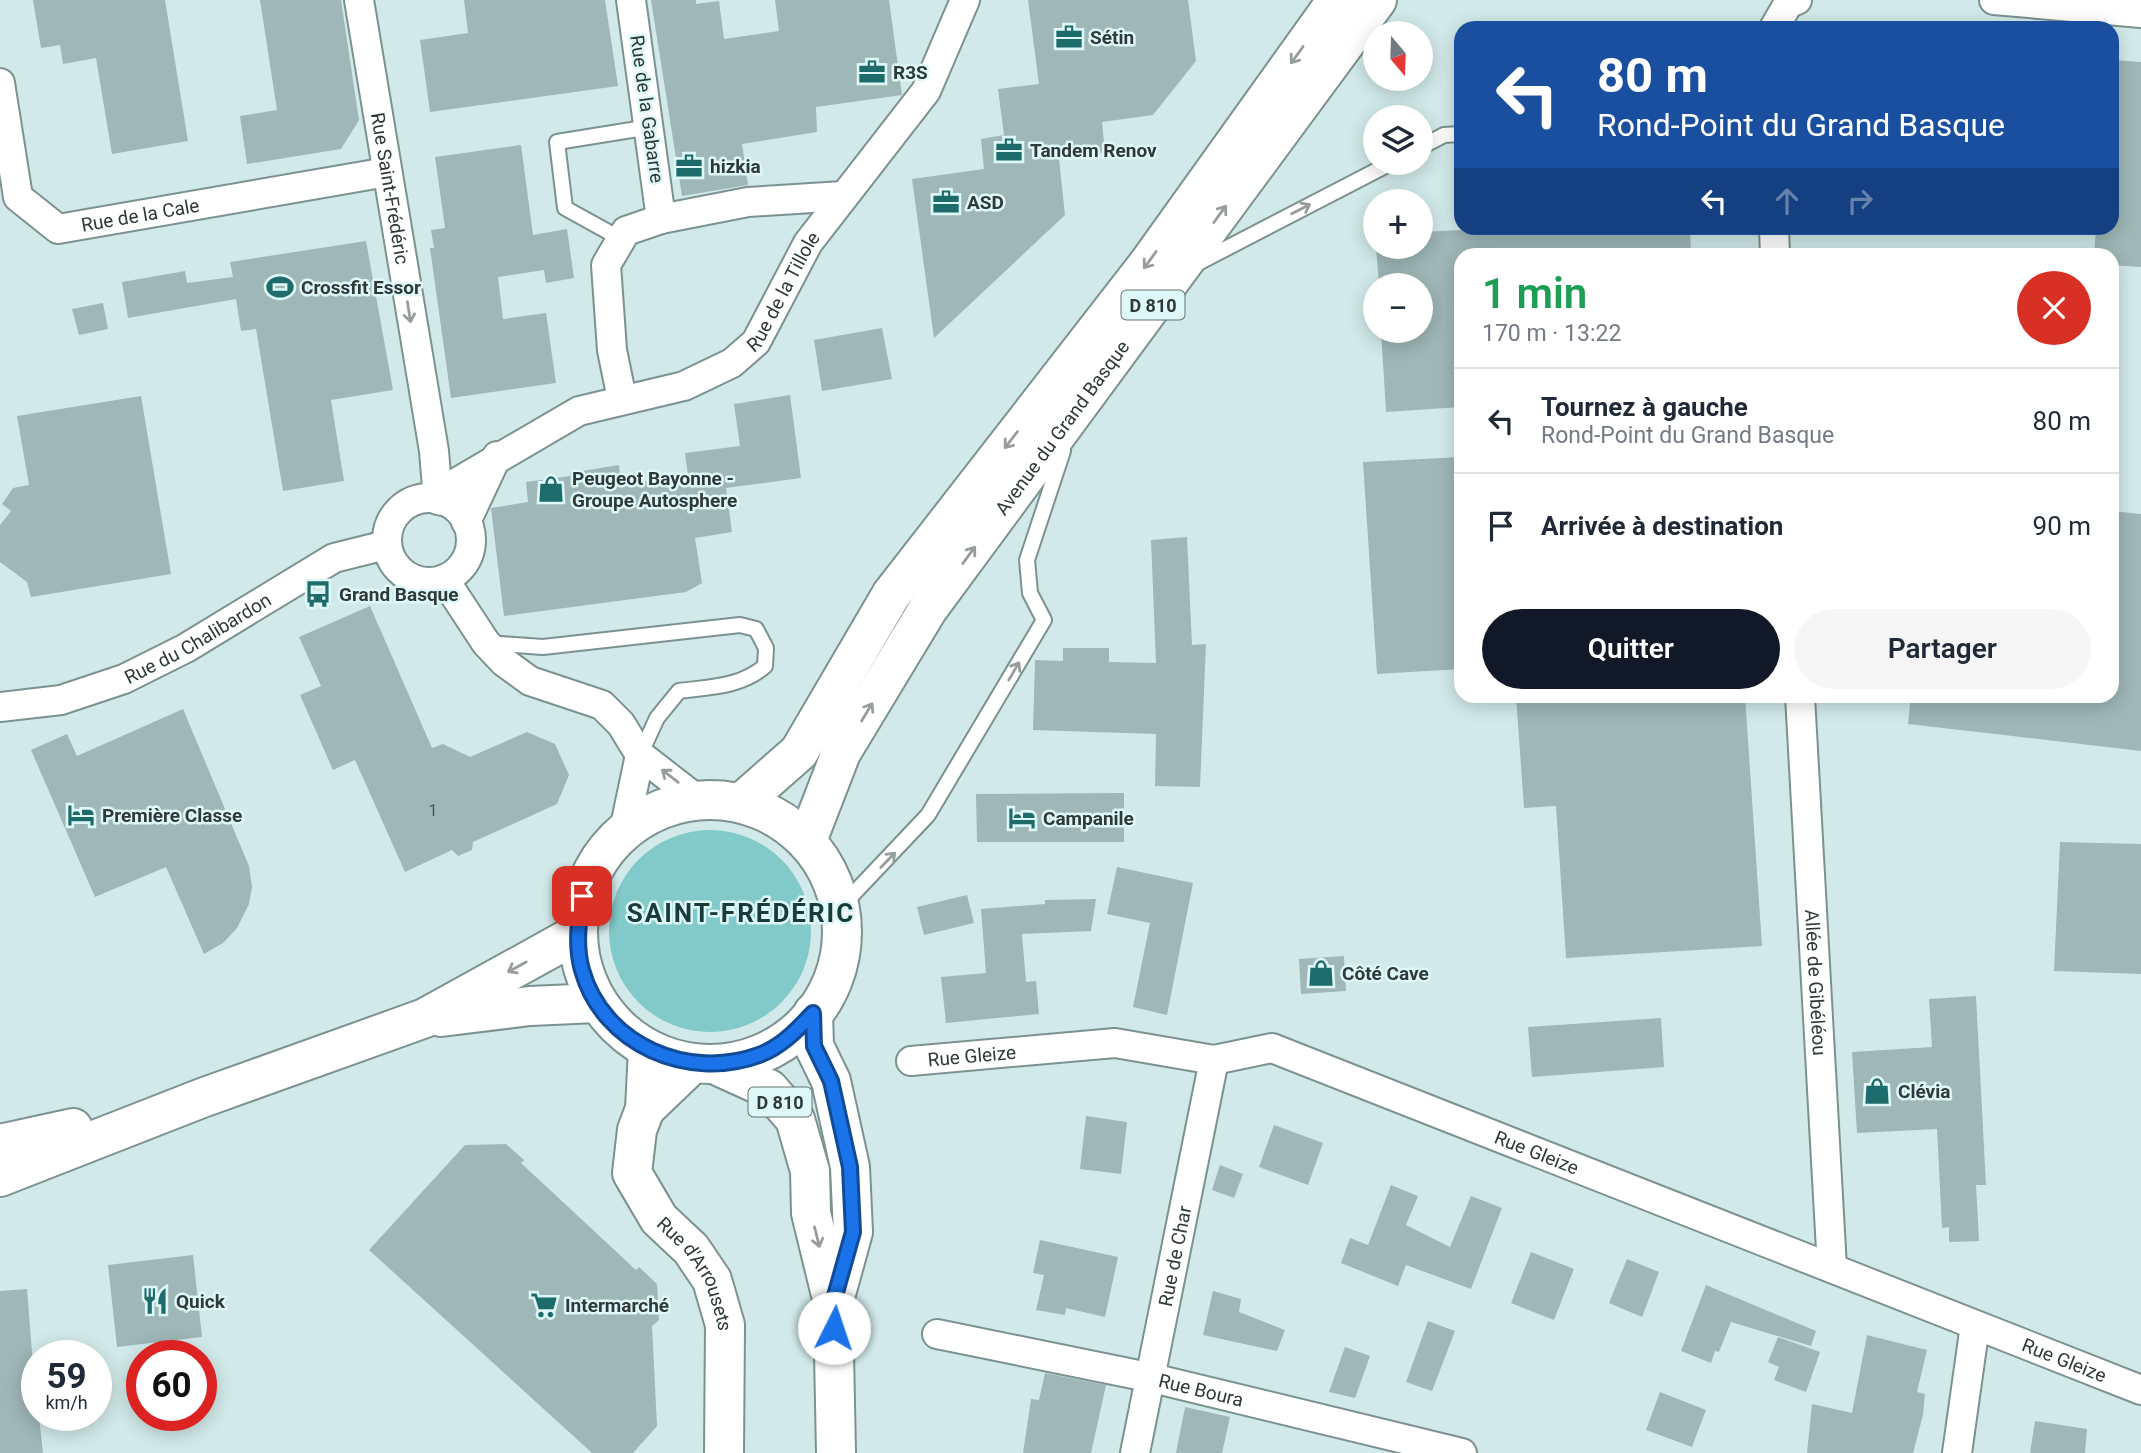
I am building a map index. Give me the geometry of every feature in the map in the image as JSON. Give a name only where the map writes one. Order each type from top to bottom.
[{"type":"main road","name":"Avenue du Grand Basque","points":[[741,803],[799,752],[891,595],[1148,264],[1337,0]]},
{"type":"main road","name":"Avenue du Grand Basque","points":[[807,841],[841,754],[928,610],[1377,0]]},
{"type":"main road","points":[[698,800],[741,803],[777,818],[807,841],[831,876],[840,908],[840,959],[825,999],[792,1036],[760,1055],[705,1064],[648,1049],[620,1030],[597,1003],[582,970],[577,934],[582,896],[598,860],[624,831],[657,810],[698,800]]},
{"type":"main road","points":[[0,1177],[202,1098],[425,1018],[577,934]]},
{"type":"main road","points":[[425,1018],[530,1006],[597,1003]]},
{"type":"main road","name":"D 810","points":[[813,1013],[814,1046],[831,1081],[850,1167],[853,1232],[833,1303]]},
{"type":"main road","name":"Rue d'Arrousets","points":[[648,1049],[645,1108],[637,1130],[632,1173],[659,1219],[691,1249],[712,1280],[725,1325],[724,1453]]},
{"type":"main road","points":[[645,1108],[705,1064]]},
{"type":"main road","name":"D 810","points":[[705,1064],[769,1089],[794,1119],[810,1171],[810,1213],[833,1303],[836,1453]]},
{"type":"main road","points":[[0,1144],[202,1098]]},
{"type":"street","name":"Rue Saint-Frédéric","points":[[359,0],[440,500]]},
{"type":"street","name":"Rue de la Gabarre","points":[[631,0],[661,219]]},
{"type":"street","name":"Rue de la Tillole","points":[[440,500],[454,484],[579,411],[684,386],[732,363],[756,342],[808,243],[926,90],[965,0]]},
{"type":"street","points":[[1778,21],[1788,4],[1797,0]]},
{"type":"street","points":[[1994,0],[2141,13]]},
{"type":"street","name":"Rue de la Cale","points":[[0,83],[18,197],[58,229],[387,172]]},
{"type":"street","points":[[622,399],[612,350],[606,265],[626,231],[661,219],[748,202],[843,197]]},
{"type":"street","points":[[467,522],[460,513],[440,500],[422,499],[407,504],[395,515],[388,529],[386,545],[390,558],[407,577],[432,583],[456,572],[470,549],[467,522],[498,456]]},
{"type":"street","name":"Rue du Chalibardon","points":[[0,707],[61,700],[124,679],[186,648],[334,558],[386,545]]},
{"type":"street","points":[[444,579],[486,643],[504,662],[530,681],[602,705],[621,724],[640,755],[698,800]]},
{"type":"street","name":"Allée de Gibéléou","points":[[1800,703],[1832,1268]]},
{"type":"street","points":[[624,831],[640,755]]},
{"type":"street","name":"Rue Gleize","points":[[911,1061],[1115,1044],[1214,1060],[1272,1048],[2141,1390]]},
{"type":"street","name":"Rue de Char","points":[[1135,1453],[1148,1377],[1214,1060]]},
{"type":"street","points":[[1957,1453],[1975,1325]]},
{"type":"street","name":"Rue Boura","points":[[937,1334],[1148,1377],[1462,1453]]},
{"type":"lane","points":[[621,239],[565,208],[558,142],[650,127]]},
{"type":"lane","points":[[1433,141],[1444,135],[1454,134]]},
{"type":"lane","points":[[1175,275],[1368,175]]},
{"type":"lane","points":[[840,908],[928,816],[1044,620],[1030,593],[1027,560],[1079,404]]},
{"type":"lane","points":[[486,643],[543,648],[740,625],[756,629],[766,648],[765,666],[751,678],[679,691],[656,718],[640,755]]},
{"type":"shaded area","points":[[710,830],[749,837],[782,859],[804,892],[811,931],[804,970],[782,1003],[749,1025],[710,1032],[671,1025],[638,1003],[616,970],[609,931],[616,892],[638,859],[671,837]]},
{"type":"building","points":[[33,0],[165,0],[188,141],[112,154],[96,58],[63,64],[60,45],[41,48]]},
{"type":"building","points":[[260,0],[341,0],[359,120],[341,149],[247,164],[240,116],[277,110]]},
{"type":"building","points":[[464,0],[605,0],[618,86],[430,112],[420,40],[468,33]]},
{"type":"building","points":[[651,0],[696,0],[696,4],[719,1],[724,39],[779,31],[775,0],[889,0],[902,95],[816,107],[817,132],[742,144],[748,185],[682,196]]},
{"type":"building","points":[[1028,0],[1188,0],[1196,61],[1153,115],[1102,122],[1105,152],[1059,159],[1065,215],[934,338],[912,179],[984,169],[981,139],[1004,135],[998,89],[1039,84]]},
{"type":"building","points":[[2119,60],[2141,62],[2141,267],[2119,265],[2119,248],[2095,248],[2096,235],[2119,235]]},
{"type":"building","points":[[521,145],[533,235],[567,229],[574,278],[546,283],[544,270],[498,277],[503,319],[546,313],[556,383],[451,398],[430,248],[434,248],[431,230],[445,228],[435,157]]},
{"type":"building","points":[[1454,230],[1454,235],[1690,235],[1691,248],[1454,248],[1454,407],[1386,412],[1382,343],[1433,343],[1433,273],[1378,273],[1377,259],[1433,259],[1433,231]]},
{"type":"building","points":[[366,241],[393,390],[331,400],[344,481],[283,491],[256,329],[241,331],[236,299],[128,318],[122,282],[185,271],[187,283],[233,277],[230,262]]},
{"type":"building","points":[[103,303],[108,329],[79,335],[72,309]]},
{"type":"building","points":[[882,328],[892,379],[822,391],[814,340]]},
{"type":"building","points":[[790,395],[801,478],[726,488],[732,532],[695,538],[702,583],[686,592],[504,616],[491,508],[528,502],[526,482],[570,476],[570,473],[619,465],[621,485],[688,475],[685,453],[740,446],[734,404]]},
{"type":"building","points":[[141,396],[171,574],[31,597],[27,582],[0,562],[0,525],[11,511],[2,504],[13,488],[29,485],[17,416]]},
{"type":"building","points":[[1454,457],[1454,669],[1377,674],[1363,462]]},
{"type":"building","points":[[2119,512],[2141,514],[2141,751],[1908,724],[1910,703],[2119,703]]},
{"type":"building","points":[[1187,537],[1192,645],[1206,644],[1200,787],[1155,786],[1156,734],[1033,730],[1035,660],[1063,661],[1063,648],[1109,648],[1109,662],[1156,663],[1151,540]]},
{"type":"building","points":[[370,606],[432,748],[443,744],[470,757],[527,732],[555,744],[569,775],[557,804],[473,842],[472,850],[458,856],[452,850],[405,872],[355,760],[333,770],[300,695],[321,686],[299,637]]},
{"type":"building","points":[[1516,703],[1745,703],[1762,946],[1566,958],[1556,806],[1524,808]]},
{"type":"building","points":[[183,709],[249,866],[252,887],[249,904],[237,928],[223,943],[204,954],[166,867],[95,897],[31,750],[67,734],[77,756]]},
{"type":"building","points":[[1124,793],[1124,842],[977,842],[976,794]]},
{"type":"building","points":[[2060,842],[2141,844],[2141,974],[2054,971]]},
{"type":"building","points":[[1117,867],[1193,883],[1167,1015],[1133,1007],[1150,923],[1107,914]]},
{"type":"building","points":[[967,895],[974,923],[924,935],[917,907]]},
{"type":"building","points":[[1096,899],[1091,931],[1022,934],[1026,982],[1036,981],[1039,1014],[946,1023],[941,977],[986,973],[981,909],[1045,904],[1045,900]]},
{"type":"building","points":[[1344,956],[1346,991],[1301,994],[1299,959]]},
{"type":"building","points":[[1976,996],[1986,1185],[1976,1185],[1979,1241],[1949,1242],[1949,1227],[1942,1228],[1937,1129],[1857,1133],[1852,1052],[1932,1047],[1929,999]]},
{"type":"building","points":[[1661,1018],[1664,1067],[1532,1077],[1528,1027]]},
{"type":"building","points":[[1086,1116],[1127,1122],[1121,1174],[1080,1169]]},
{"type":"building","points":[[1274,1125],[1323,1143],[1308,1185],[1259,1167]]},
{"type":"building","name":"Intermarché","points":[[506,1144],[524,1160],[521,1163],[636,1270],[639,1267],[657,1284],[659,1320],[652,1326],[657,1426],[633,1453],[592,1453],[369,1250],[465,1145]]},
{"type":"building","points":[[1220,1165],[1243,1174],[1234,1198],[1212,1190]]},
{"type":"building","points":[[1391,1185],[1418,1196],[1406,1225],[1450,1247],[1471,1196],[1502,1208],[1471,1289],[1406,1265],[1398,1286],[1341,1263],[1350,1238],[1368,1245]]},
{"type":"building","points":[[1040,1240],[1118,1257],[1105,1317],[1066,1308],[1065,1315],[1036,1310],[1044,1275],[1033,1273]]},
{"type":"building","points":[[1531,1252],[1574,1269],[1554,1320],[1511,1303]]},
{"type":"building","name":"Quick","points":[[193,1255],[202,1337],[126,1340],[126,1346],[117,1347],[108,1265]]},
{"type":"building","points":[[1627,1259],[1659,1272],[1642,1317],[1609,1303]]},
{"type":"building","points":[[1706,1285],[1816,1331],[1811,1346],[1731,1322],[1719,1352],[1715,1351],[1711,1363],[1681,1351]]},
{"type":"building","points":[[27,1289],[31,1340],[21,1340],[21,1431],[41,1431],[43,1453],[0,1453],[0,1291]]},
{"type":"building","points":[[1213,1291],[1241,1299],[1239,1312],[1285,1330],[1277,1351],[1203,1335]]},
{"type":"building","points":[[1428,1321],[1455,1331],[1432,1391],[1406,1382]]},
{"type":"building","points":[[1867,1335],[1927,1350],[1917,1392],[1925,1394],[1923,1415],[1913,1453],[1807,1453],[1812,1404],[1852,1413]]},
{"type":"building","points":[[1778,1337],[1820,1352],[1806,1392],[1774,1380],[1779,1367],[1768,1362]]},
{"type":"building","points":[[1345,1347],[1370,1356],[1355,1398],[1329,1392]]},
{"type":"building","points":[[1045,1373],[1106,1385],[1091,1453],[1023,1453],[1031,1399],[1039,1400]]},
{"type":"building","points":[[1660,1392],[1706,1410],[1692,1447],[1646,1430]]},
{"type":"building","points":[[1185,1407],[1230,1417],[1222,1453],[1176,1453]]},
{"type":"building","points":[[2035,1421],[2087,1429],[2085,1453],[2030,1453]]},
{"type":"place","name":"Sétin","points":[[1069,37]]},
{"type":"place","name":"R3S","points":[[872,72]]},
{"type":"place","name":"Tandem Renov","points":[[1009,150]]},
{"type":"place","name":"hizkia","points":[[689,166]]},
{"type":"place","name":"ASD","points":[[946,202]]},
{"type":"place","name":"Crossfit Essor","points":[[280,287]]},
{"type":"place","name":"Peugeot Bayonne - Groupe Autosphere","points":[[551,489]]},
{"type":"place","name":"Grand Basque","points":[[318,594]]},
{"type":"place","name":"Première Classe","points":[[81,815]]},
{"type":"place","name":"Campanile","points":[[1022,818]]},
{"type":"place","name":"Côté Cave","points":[[1321,973]]},
{"type":"place","name":"Clévia","points":[[1877,1091]]},
{"type":"place","name":"Quick","points":[[155,1301]]},
{"type":"place","name":"Intermarché","points":[[544,1305]]},
{"type":"district","name":"SAINT-FRÉDÉRIC","points":[[741,913]]},
{"type":"route","points":[[582,896],[577,934],[582,970],[597,1003],[620,1030],[648,1049],[681,1062],[716,1065],[760,1055],[792,1036],[813,1013],[814,1046],[831,1081],[841,1114],[850,1167],[853,1232],[833,1303],[834,1328]]}]
